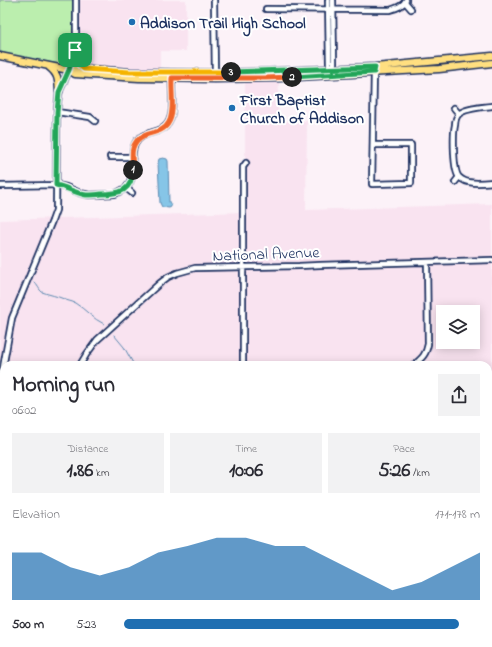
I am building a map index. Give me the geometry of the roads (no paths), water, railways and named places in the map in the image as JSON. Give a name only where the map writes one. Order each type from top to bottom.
[{"type":"main road","points":[[75,50],[75,57],[79,65],[84,69]]},
{"type":"main road","points":[[0,56],[69,70],[75,74],[215,76],[246,78],[287,74],[439,69],[492,63]]},
{"type":"main road","points":[[375,70],[492,56]]},
{"type":"main road","points":[[439,62],[439,69]]},
{"type":"main road","points":[[48,66],[55,71],[58,76],[59,92]]},
{"type":"main road","points":[[69,70],[77,68],[129,75]]},
{"type":"street","points":[[4,361],[12,318],[56,210],[57,112],[59,92],[69,70],[75,50],[76,0]]},
{"type":"street","points":[[214,0],[215,76]]},
{"type":"street","points":[[328,0],[331,9],[334,63],[332,72]]},
{"type":"street","points":[[331,9],[333,0]]},
{"type":"street","points":[[266,9],[390,10],[399,8],[405,1],[411,9]]},
{"type":"street","points":[[373,145],[411,146],[411,183],[372,184],[373,145],[375,70]]},
{"type":"street","points":[[0,186],[56,184],[89,195],[116,194],[126,188],[129,185],[132,176],[132,157],[134,146],[138,140],[146,134],[163,129],[170,121],[172,112],[172,76]]},
{"type":"street","points":[[492,106],[473,108],[461,112],[456,119],[454,126],[454,162],[459,177],[463,180],[471,182],[492,182]]},
{"type":"street","points":[[454,108],[459,114]]},
{"type":"street","points":[[57,112],[90,117],[95,121]]},
{"type":"street","points":[[110,157],[132,157]]},
{"type":"street","points":[[243,361],[243,167],[246,163]]},
{"type":"street","points":[[455,182],[459,177]]},
{"type":"street","points":[[126,188],[132,193]]},
{"type":"street","name":"National Avenue","points":[[82,361],[97,340],[168,277],[181,271],[193,268],[243,268],[326,264],[492,260]]},
{"type":"street","points":[[418,361],[426,351],[428,344],[427,262]]},
{"type":"water","points":[[159,159],[167,159],[168,161],[169,202],[171,205],[169,208],[162,207],[160,203],[158,163]]},
{"type":"waterway","points":[[34,282],[42,292],[75,303],[104,324]]},
{"type":"waterway","points":[[114,335],[124,347],[132,361]]},
{"type":"place","name":"Addison Trail High School","points":[[132,22]]},
{"type":"place","name":"First Baptist Church of Addison","points":[[232,108]]}]
